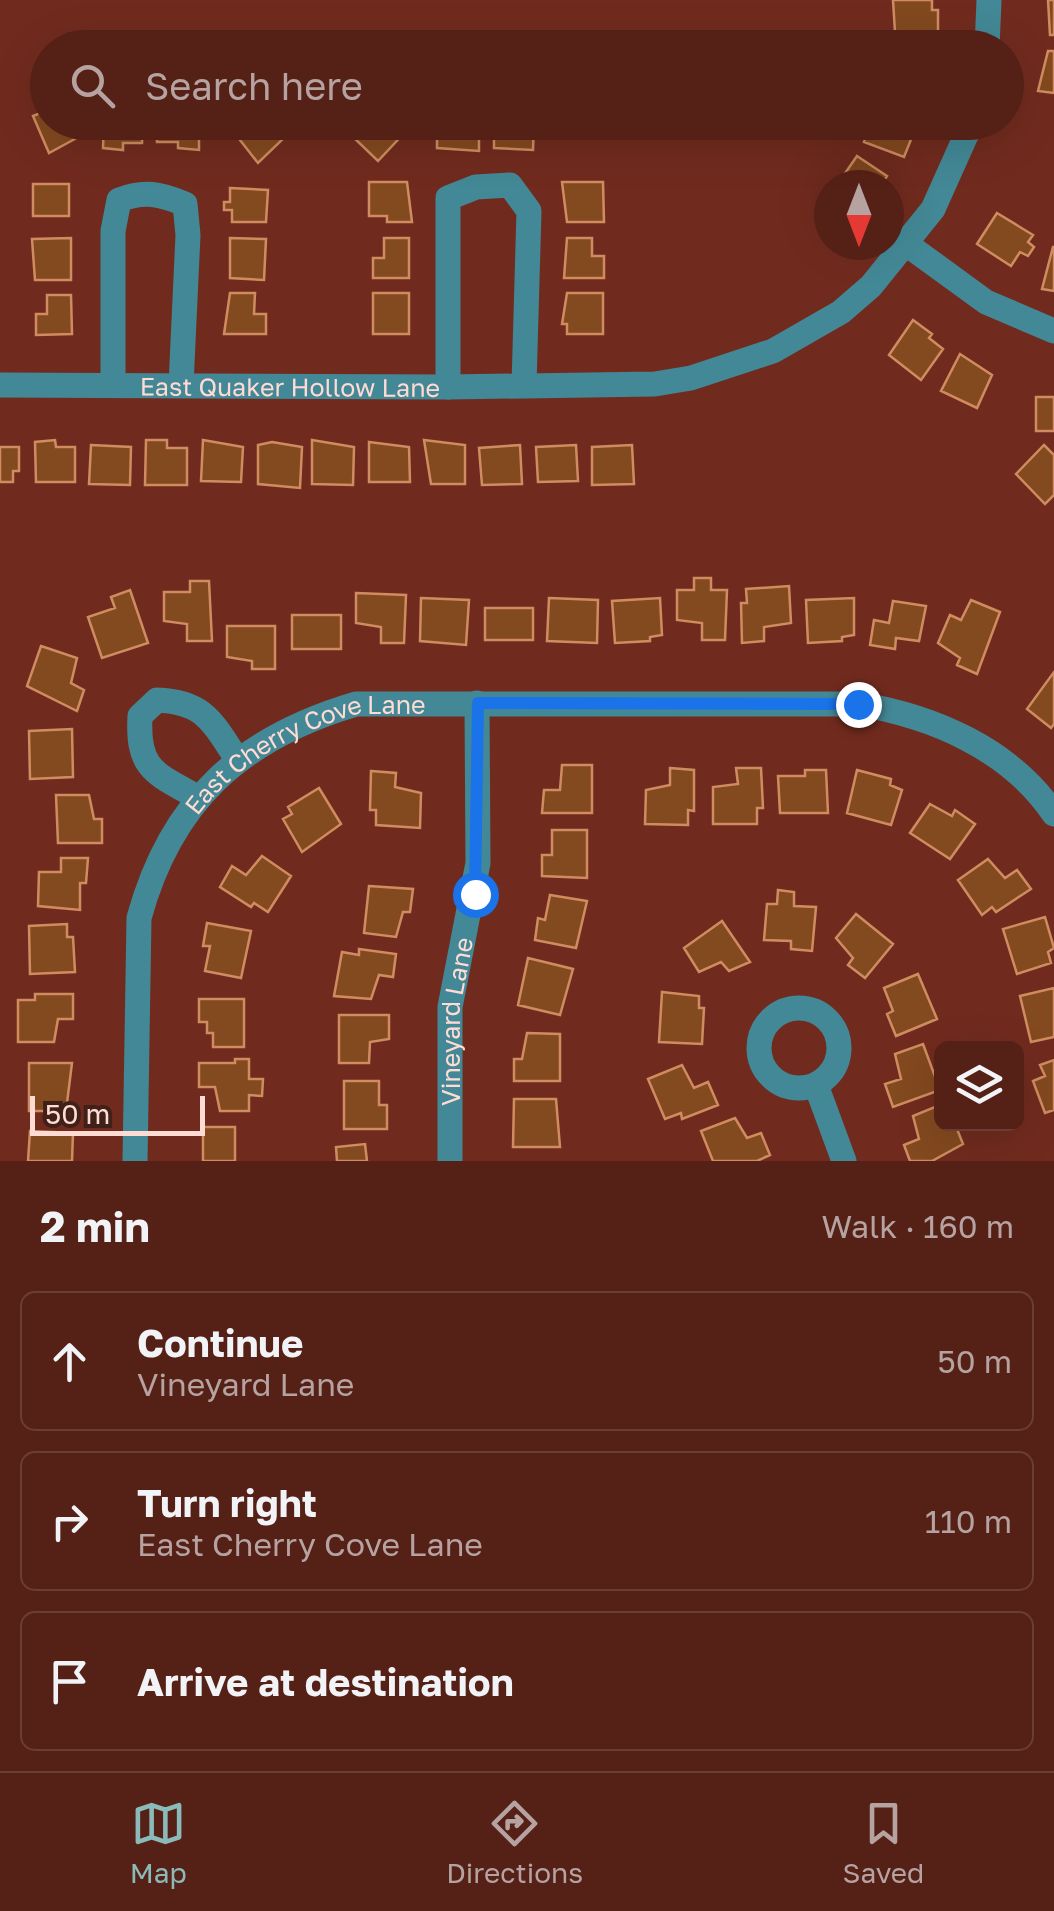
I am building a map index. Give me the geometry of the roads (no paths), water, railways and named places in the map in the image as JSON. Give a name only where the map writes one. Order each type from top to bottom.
[{"type":"street","points":[[988,30],[989,0]]},
{"type":"street","name":"East Quaker Hollow Lane","points":[[0,385],[448,386],[691,378],[773,351],[840,312],[870,286],[946,185],[965,140]]},
{"type":"street","points":[[448,386],[448,198],[476,187],[510,185],[529,211],[524,385]]},
{"type":"street","points":[[113,385],[113,231],[120,200],[136,194],[162,194],[185,204],[188,235],[182,385]]},
{"type":"street","points":[[905,243],[986,302],[1054,331]]},
{"type":"street","points":[[197,797],[149,770],[138,746],[140,716],[156,700],[187,701],[208,717],[237,760]]},
{"type":"street","name":"Vineyard Lane","points":[[450,1161],[450,1007],[478,863],[478,703]]},
{"type":"street","name":"East Cherry Cove Lane","points":[[135,1161],[138,918],[160,857],[197,797],[237,760],[274,736],[356,704],[858,704],[898,710],[982,748],[1042,795],[1054,814]]},
{"type":"street","points":[[816,1084],[844,1161]]}]
